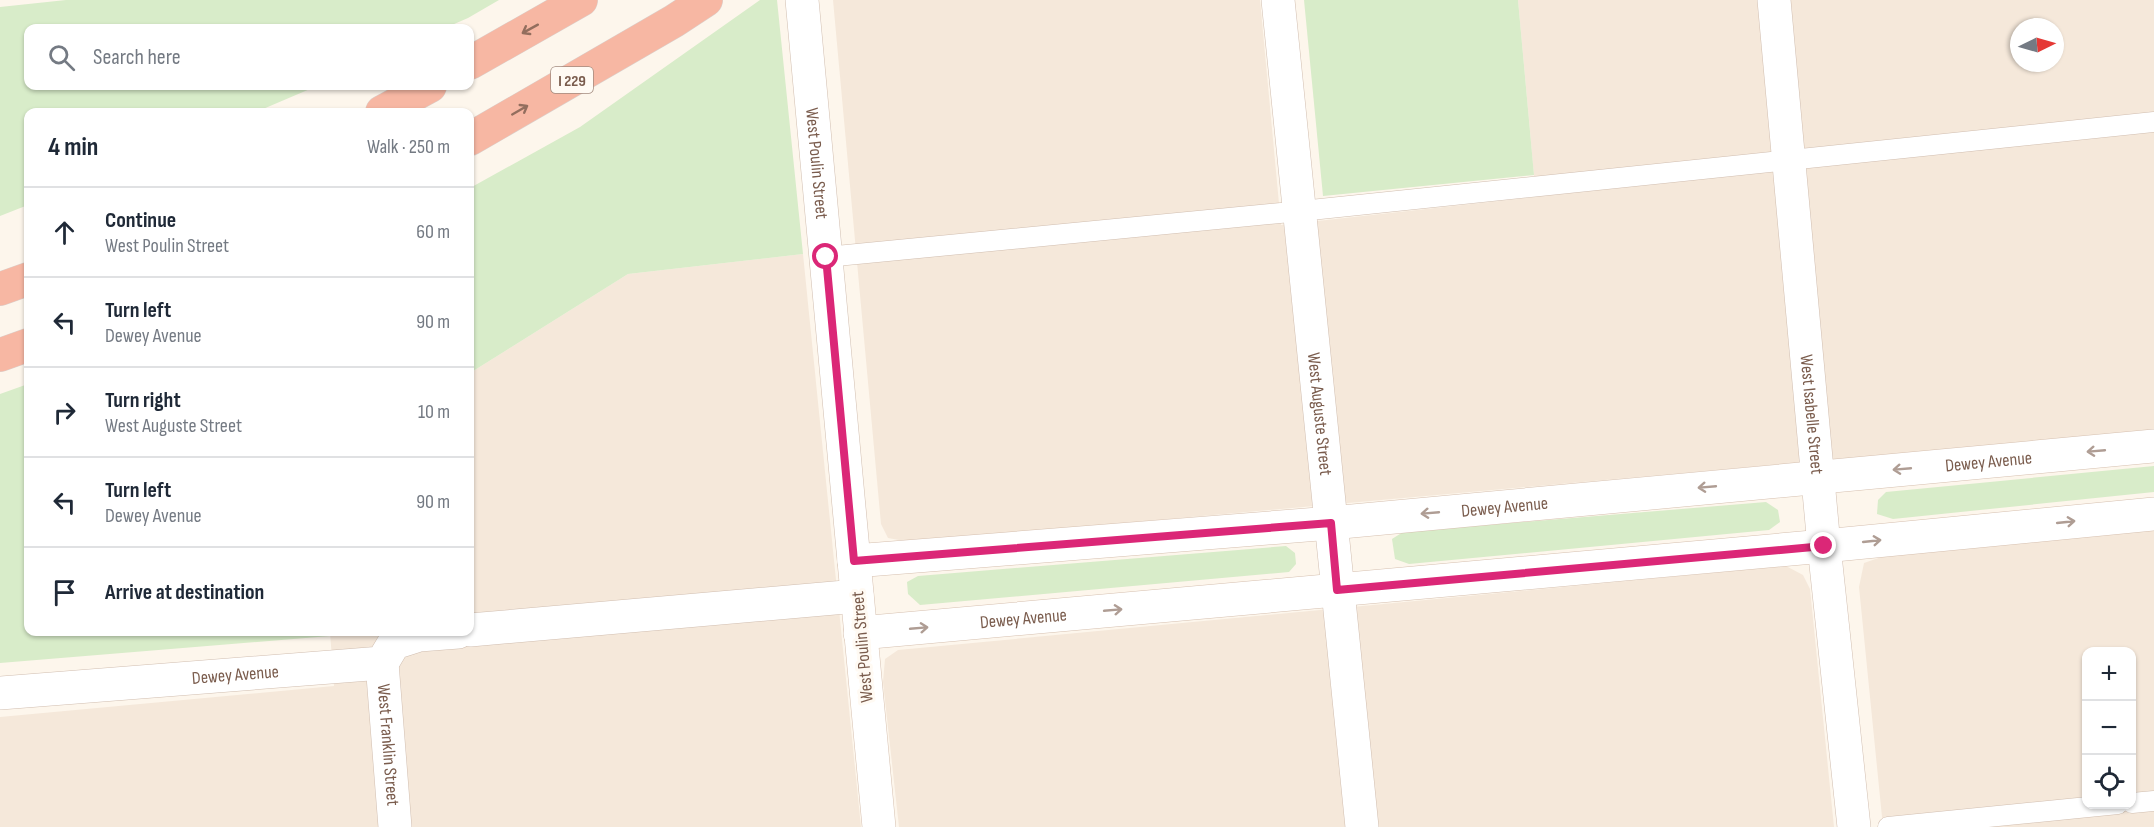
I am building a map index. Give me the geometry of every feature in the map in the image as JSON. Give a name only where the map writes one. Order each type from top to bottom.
[{"type":"highway","points":[[474,61],[581,0]]},
{"type":"highway","name":"I 229","points":[[474,137],[674,21],[706,0]]},
{"type":"highway","points":[[389,108],[423,90]]},
{"type":"highway","points":[[0,289],[24,280]]},
{"type":"highway","points":[[0,355],[24,346]]},
{"type":"street","name":"West Poulin Street","points":[[802,0],[879,827]]},
{"type":"street","name":"West Auguste Street","points":[[1278,0],[1362,827]]},
{"type":"street","name":"West Isabelle Street","points":[[1774,0],[1824,546],[1854,827]]},
{"type":"street","name":"Dewey Avenue","points":[[854,561],[1331,523],[2154,446]]},
{"type":"street","name":"Dewey Avenue","points":[[860,633],[2154,514]]},
{"type":"street","points":[[474,630],[857,596]]},
{"type":"street","points":[[382,663],[394,643],[416,636]]},
{"type":"street","name":"Dewey Avenue","points":[[0,693],[382,663]]},
{"type":"street","name":"West Franklin Street","points":[[382,663],[395,827]]},
{"type":"lane","points":[[826,257],[1300,211],[2154,122]]},
{"type":"lane","points":[[2136,803],[2154,801]]},
{"type":"lane","points":[[1888,827],[2082,808]]},
{"type":"shaded area","points":[[833,0],[1260,0],[1281,225],[1536,197],[1518,0],[2154,0],[2154,431],[910,542],[888,538],[881,524]]},
{"type":"shaded area","points":[[803,254],[861,827],[0,827],[0,717],[334,686],[330,636],[474,636],[474,370],[628,274]]},
{"type":"shaded area","points":[[2154,528],[2154,827],[1883,827],[1859,587],[1864,563],[1887,555]]},
{"type":"shaded area","points":[[1786,566],[1803,575],[1810,589],[1834,827],[899,827],[883,682],[885,659],[898,650]]},
{"type":"green space","points":[[66,0],[499,0],[454,24],[24,24],[24,90],[308,90],[265,108],[24,108],[24,207],[0,216],[0,7]]},
{"type":"green space","points":[[760,0],[777,0],[803,254],[628,274],[474,370],[474,186],[580,127]]},
{"type":"green space","points":[[1304,0],[1518,0],[1534,175],[1323,196]]},
{"type":"green space","points":[[24,385],[24,636],[330,636],[0,663],[0,394]]},
{"type":"green space","points":[[2154,466],[2154,492],[1893,519],[1877,514],[1878,500],[1886,492]]},
{"type":"green space","points":[[1766,502],[1778,510],[1780,522],[1769,530],[1409,564],[1395,559],[1392,539],[1403,532]]},
{"type":"green space","points":[[1286,546],[1295,553],[1296,564],[1289,572],[920,605],[908,594],[907,582],[918,576]]},
{"type":"route","points":[[826,257],[854,561],[1331,523],[1337,590],[1824,546]]}]
